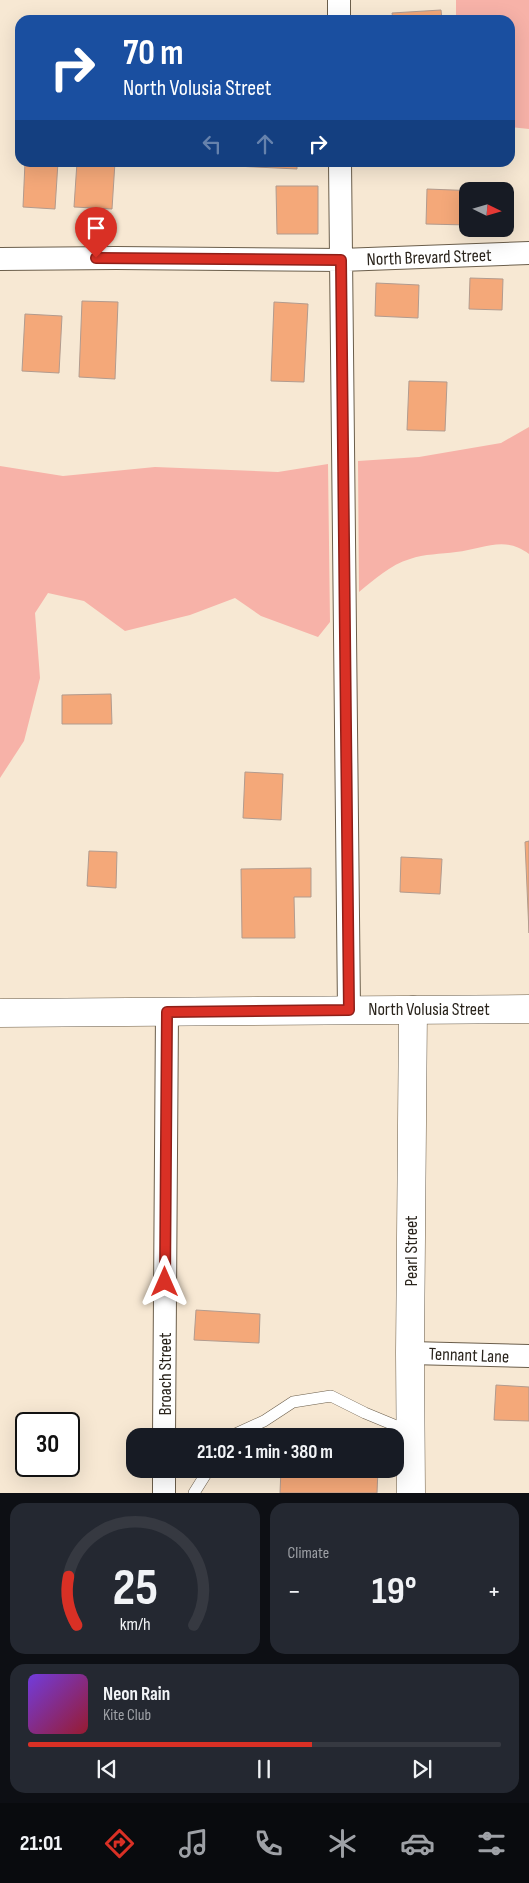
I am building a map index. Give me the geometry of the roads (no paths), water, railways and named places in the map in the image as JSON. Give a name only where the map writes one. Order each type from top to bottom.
[{"type":"main road","name":"North Volusia Street","points":[[0,1013],[529,1009]]},
{"type":"main road","name":"Pearl Street","points":[[411,1493],[410,1353],[413,1010]]},
{"type":"street","points":[[338,0],[339,15]]},
{"type":"street","points":[[340,167],[349,1010]]},
{"type":"street","name":"North Brevard Street","points":[[0,259],[341,260],[529,253]]},
{"type":"street","name":"Broach Street","points":[[164,1428],[167,1012]]},
{"type":"street","name":"Tennant Lane","points":[[410,1353],[529,1356]]},
{"type":"street","points":[[164,1478],[164,1493]]},
{"type":"lane","points":[[249,1428],[264,1421],[293,1402],[331,1396],[401,1428]]},
{"type":"lane","points":[[404,1429],[411,1432]]},
{"type":"lane","points":[[194,1493],[203,1478]]}]
